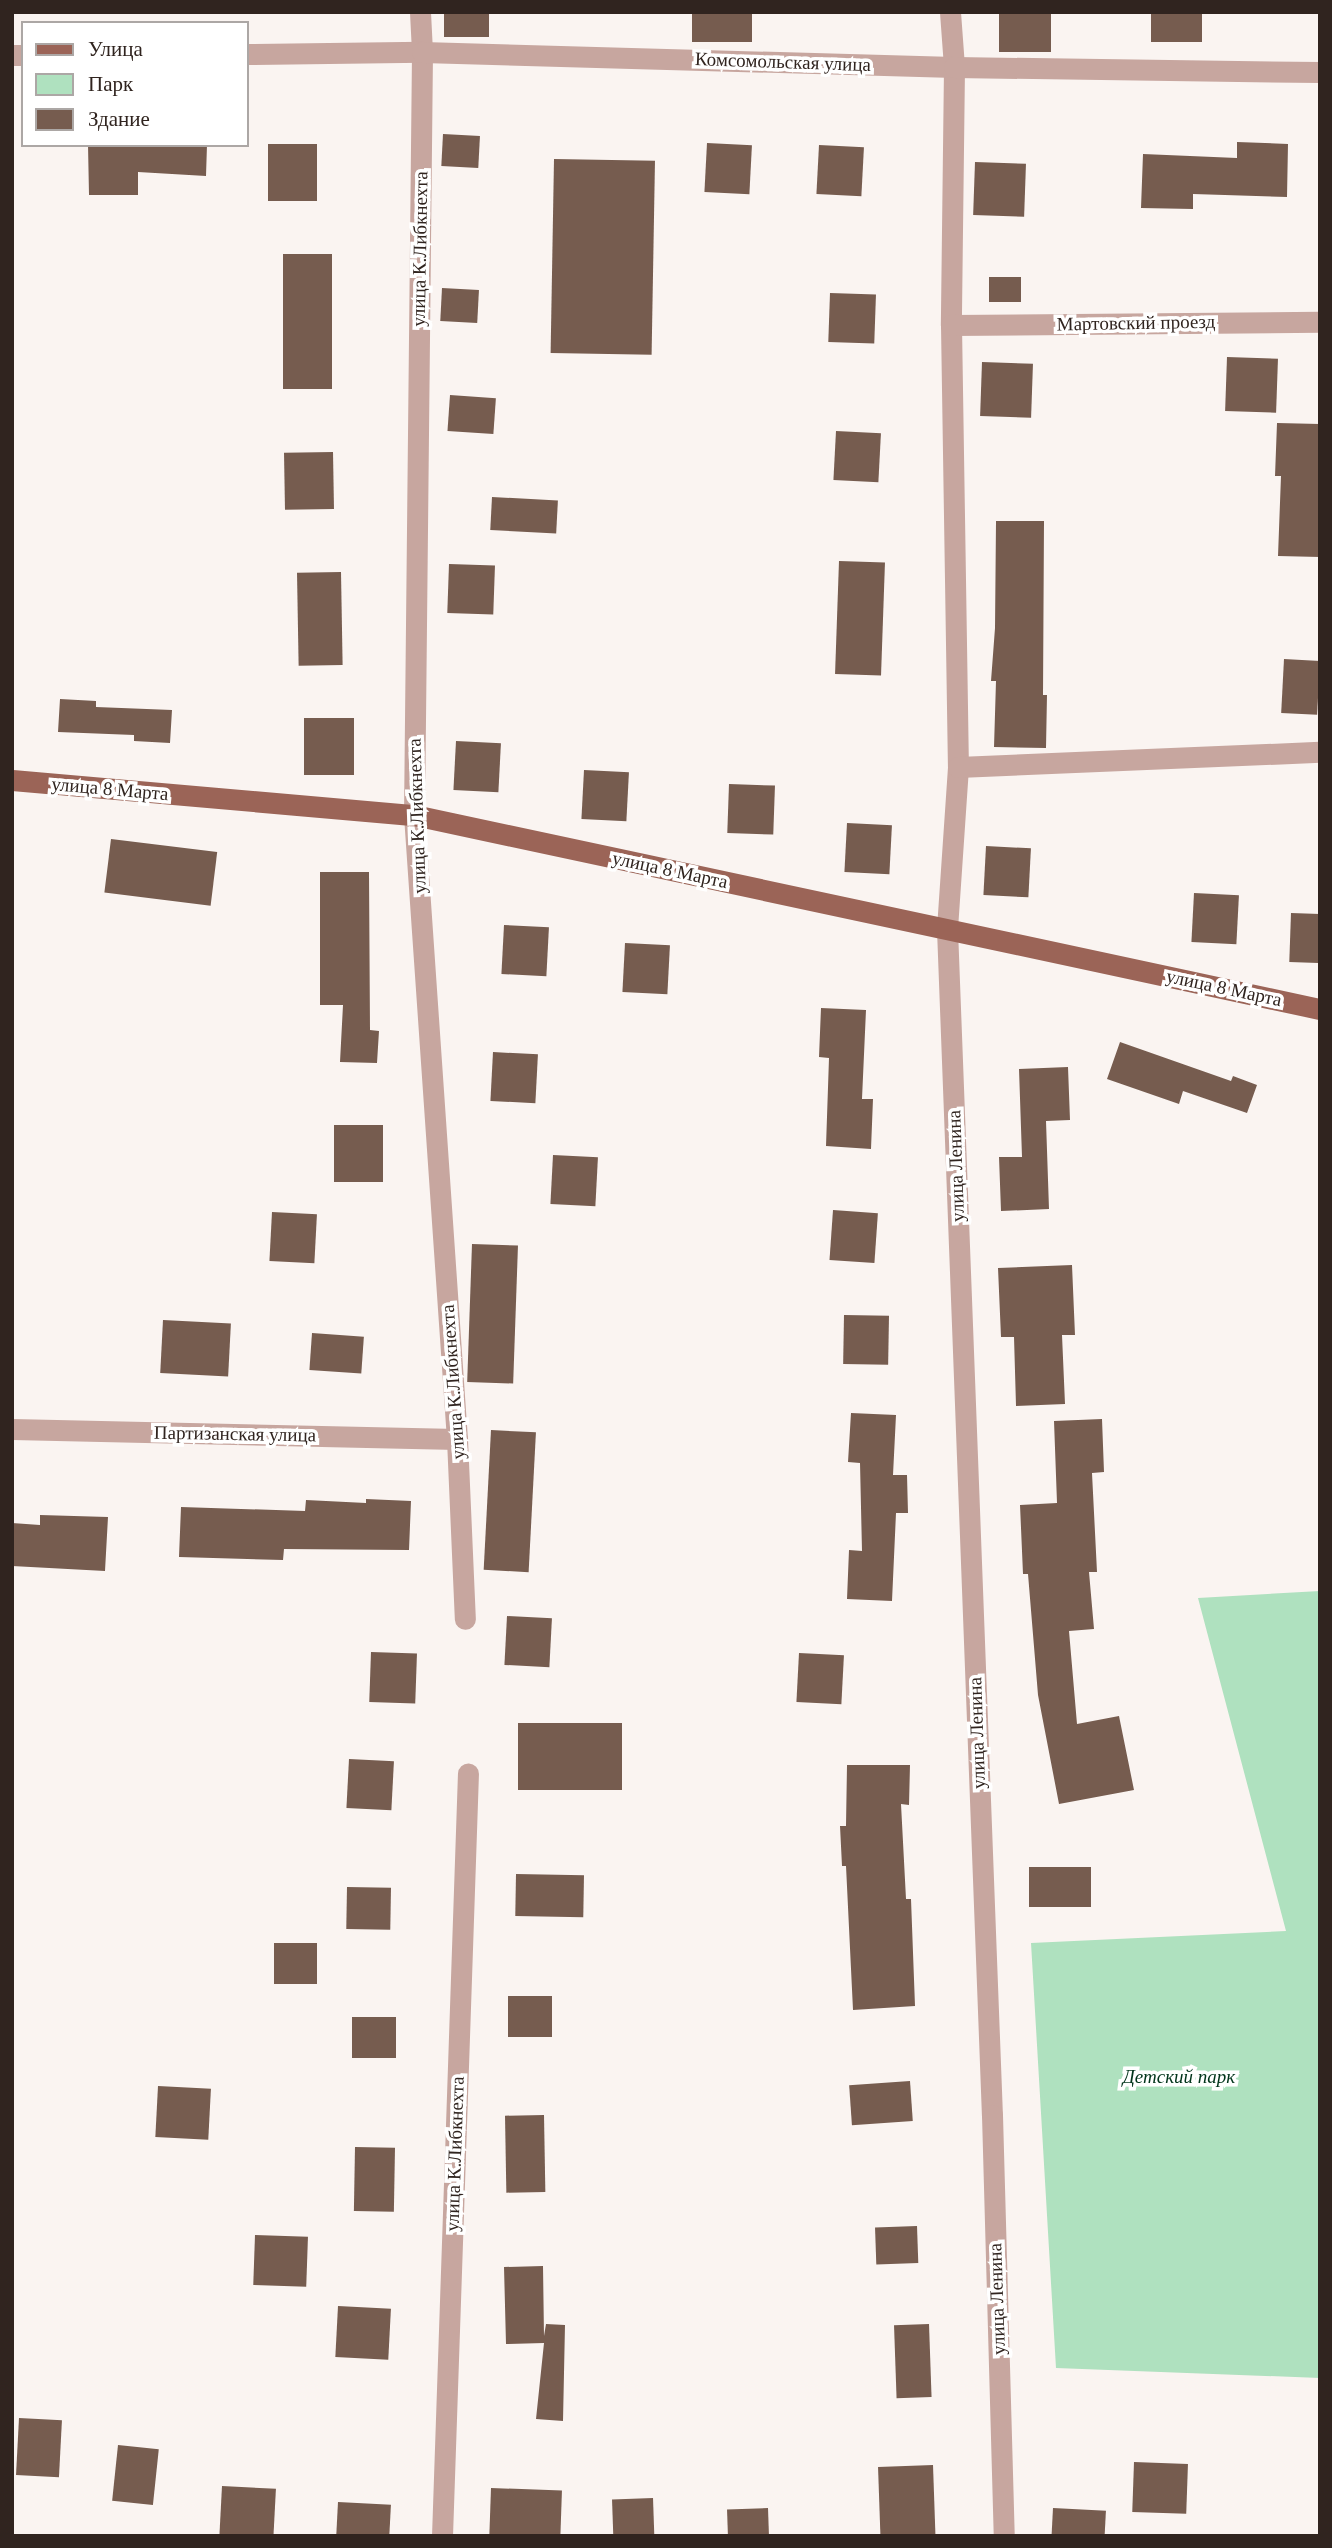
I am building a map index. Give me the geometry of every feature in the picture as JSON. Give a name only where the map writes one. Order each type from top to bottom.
[{"type":"main road","name":"улица 8 Марта","points":[[12,780],[414,815],[1320,1009]]},
{"type":"street","name":"улица К.Либкнехта","points":[[420,12],[422,52],[414,815],[457,1438],[465,1619]]},
{"type":"street","name":"улица Ленина","points":[[950,12],[954,67],[951,325],[958,767],[947,929],[992,2124],[1004,2536]]},
{"type":"street","name":"Комсомольская улица","points":[[248,54],[422,52],[954,67],[1320,72]]},
{"type":"street","name":"Мартовский проезд","points":[[951,325],[1320,322]]},
{"type":"street","points":[[958,767],[1320,752]]},
{"type":"street","name":"Партизанская улица","points":[[12,1429],[457,1438]]},
{"type":"street","name":"улица К.Либкнехта","points":[[442,2536],[468,1773]]},
{"type":"green space","name":"Детский парк","points":[[1320,1591],[1320,2378],[1056,2368],[1031,1943],[1286,1931],[1198,1598]]},
{"type":"building","points":[[444,12],[489,12],[489,37],[444,37]]},
{"type":"building","points":[[692,12],[752,12],[752,42],[692,42]]},
{"type":"building","points":[[999,12],[1051,12],[1051,52],[999,52]]},
{"type":"building","points":[[1151,12],[1202,12],[1202,42],[1151,42]]},
{"type":"building","points":[[443,134],[480,136],[478,168],[441,166]]},
{"type":"building","points":[[1237,142],[1288,144],[1287,197],[1193,194],[1193,209],[1141,208],[1143,154],[1237,158]]},
{"type":"building","points":[[707,143],[752,145],[749,194],[704,192]]},
{"type":"building","points":[[268,144],[317,144],[317,201],[268,201]]},
{"type":"building","points":[[819,145],[864,147],[861,196],[816,194]]},
{"type":"building","points":[[88,147],[207,147],[206,176],[138,172],[138,195],[89,195]]},
{"type":"building","points":[[554,159],[655,161],[652,355],[551,353]]},
{"type":"building","points":[[975,162],[1026,164],[1024,217],[973,215]]},
{"type":"building","points":[[283,254],[332,254],[332,389],[283,389]]},
{"type":"building","points":[[989,277],[1021,277],[1021,302],[989,302]]},
{"type":"building","points":[[442,288],[479,290],[477,323],[440,321]]},
{"type":"building","points":[[830,293],[876,295],[874,344],[828,342]]},
{"type":"building","points":[[1227,357],[1278,359],[1276,413],[1225,411]]},
{"type":"building","points":[[982,362],[1033,364],[1031,418],[980,416]]},
{"type":"building","points":[[450,395],[496,398],[493,434],[447,431]]},
{"type":"building","points":[[1277,423],[1320,424],[1320,557],[1278,556],[1281,476],[1275,476]]},
{"type":"building","points":[[836,431],[881,433],[878,482],[833,480]]},
{"type":"building","points":[[333,452],[334,509],[285,510],[284,453]]},
{"type":"building","points":[[492,497],[558,500],[556,533],[490,530]]},
{"type":"building","points":[[996,521],[1044,521],[1043,695],[1047,695],[1046,748],[994,747],[996,681],[991,681],[995,628]]},
{"type":"building","points":[[839,561],[885,563],[881,676],[835,674]]},
{"type":"building","points":[[449,564],[495,566],[493,615],[447,613]]},
{"type":"building","points":[[341,572],[343,665],[299,666],[297,573]]},
{"type":"building","points":[[1284,659],[1320,661],[1317,715],[1281,713]]},
{"type":"building","points":[[60,699],[96,701],[96,707],[172,710],[170,743],[134,741],[134,735],[58,732]]},
{"type":"building","points":[[304,718],[354,718],[354,775],[304,775]]},
{"type":"building","points":[[456,741],[501,743],[498,792],[453,790]]},
{"type":"building","points":[[584,770],[629,772],[626,821],[581,819]]},
{"type":"building","points":[[729,784],[775,786],[773,835],[727,833]]},
{"type":"building","points":[[847,823],[892,825],[889,874],[844,872]]},
{"type":"building","points":[[111,839],[217,852],[211,906],[104,893]]},
{"type":"building","points":[[986,846],[1031,848],[1028,897],[983,895]]},
{"type":"building","points":[[320,872],[369,872],[370,1030],[379,1031],[377,1063],[340,1062],[343,1005],[320,1005]]},
{"type":"building","points":[[1194,893],[1239,895],[1236,944],[1191,942]]},
{"type":"building","points":[[1291,913],[1320,914],[1318,963],[1289,962]]},
{"type":"building","points":[[504,925],[549,927],[546,976],[501,974]]},
{"type":"building","points":[[625,943],[670,945],[667,994],[622,992]]},
{"type":"building","points":[[821,1008],[866,1010],[862,1099],[873,1099],[871,1149],[826,1146],[829,1058],[819,1057]]},
{"type":"building","points":[[1120,1042],[1231,1081],[1233,1076],[1257,1085],[1247,1113],[1183,1091],[1179,1104],[1107,1079]]},
{"type":"building","points":[[493,1052],[538,1054],[535,1103],[490,1101]]},
{"type":"building","points":[[1068,1067],[1070,1120],[1046,1121],[1049,1209],[1001,1211],[999,1157],[1022,1157],[1019,1069]]},
{"type":"building","points":[[334,1125],[383,1125],[383,1182],[334,1182]]},
{"type":"building","points":[[553,1155],[598,1157],[595,1206],[550,1204]]},
{"type":"building","points":[[833,1210],[878,1213],[874,1263],[830,1260]]},
{"type":"building","points":[[272,1212],[317,1214],[314,1263],[269,1261]]},
{"type":"building","points":[[472,1244],[518,1246],[513,1384],[467,1382]]},
{"type":"building","points":[[1072,1265],[1075,1335],[1062,1335],[1065,1404],[1016,1406],[1014,1337],[1001,1337],[998,1268]]},
{"type":"building","points":[[844,1315],[889,1316],[888,1365],[843,1364]]},
{"type":"building","points":[[163,1320],[231,1324],[228,1376],[160,1373]]},
{"type":"building","points":[[312,1333],[364,1337],[361,1374],[309,1370]]},
{"type":"building","points":[[851,1413],[896,1415],[893,1475],[907,1475],[908,1513],[896,1513],[892,1601],[847,1599],[849,1550],[862,1551],[860,1463],[848,1462]]},
{"type":"building","points":[[1102,1419],[1104,1472],[1092,1473],[1097,1572],[1089,1572],[1094,1629],[1069,1631],[1077,1724],[1119,1716],[1134,1790],[1059,1804],[1038,1695],[1028,1574],[1023,1574],[1020,1505],[1057,1503],[1054,1421]]},
{"type":"building","points":[[491,1430],[536,1432],[529,1572],[484,1570]]},
{"type":"building","points":[[366,1499],[411,1501],[409,1550],[284,1549],[283,1560],[179,1557],[181,1507],[305,1511],[306,1500],[366,1503]]},
{"type":"building","points":[[40,1515],[108,1517],[105,1571],[12,1566],[12,1523],[40,1525]]},
{"type":"building","points":[[507,1616],[552,1618],[549,1667],[504,1665]]},
{"type":"building","points":[[371,1652],[417,1654],[415,1704],[369,1702]]},
{"type":"building","points":[[799,1653],[844,1655],[841,1704],[796,1702]]},
{"type":"building","points":[[518,1723],[622,1723],[622,1790],[518,1790]]},
{"type":"building","points":[[349,1759],[394,1761],[391,1810],[346,1808]]},
{"type":"building","points":[[847,1765],[910,1765],[909,1805],[901,1804],[906,1899],[911,1899],[915,2006],[853,2010],[846,1866],[842,1866],[840,1826],[846,1826]]},
{"type":"building","points":[[1029,1867],[1091,1867],[1091,1907],[1029,1907]]},
{"type":"building","points":[[516,1874],[584,1875],[583,1917],[515,1916]]},
{"type":"building","points":[[347,1887],[391,1888],[390,1930],[346,1929]]},
{"type":"building","points":[[274,1943],[317,1943],[317,1984],[274,1984]]},
{"type":"building","points":[[508,1996],[552,1996],[552,2037],[508,2037]]},
{"type":"building","points":[[352,2017],[396,2017],[396,2058],[352,2058]]},
{"type":"building","points":[[910,2081],[913,2121],[852,2125],[849,2085]]},
{"type":"building","points":[[158,2086],[211,2089],[208,2140],[155,2137]]},
{"type":"building","points":[[544,2115],[545,2192],[506,2193],[505,2116]]},
{"type":"building","points":[[355,2147],[395,2148],[394,2212],[354,2211]]},
{"type":"building","points":[[917,2226],[918,2263],[876,2264],[875,2227]]},
{"type":"building","points":[[255,2235],[308,2237],[306,2287],[253,2285]]},
{"type":"building","points":[[543,2266],[544,2336],[546,2324],[565,2325],[563,2421],[536,2419],[544,2343],[506,2344],[504,2267]]},
{"type":"building","points":[[338,2306],[391,2309],[388,2360],[335,2357]]},
{"type":"building","points":[[929,2324],[932,2397],[897,2398],[894,2325]]},
{"type":"building","points":[[19,2418],[62,2420],[59,2477],[16,2475]]},
{"type":"building","points":[[118,2445],[159,2449],[153,2505],[112,2501]]},
{"type":"building","points":[[1134,2462],[1188,2464],[1186,2514],[1132,2512]]},
{"type":"building","points":[[933,2465],[935,2536],[880,2536],[878,2467]]},
{"type":"building","points":[[222,2486],[276,2489],[273,2536],[219,2536]]},
{"type":"building","points":[[491,2488],[562,2490],[560,2536],[489,2534]]},
{"type":"building","points":[[653,2498],[654,2535],[613,2536],[612,2499]]},
{"type":"building","points":[[338,2502],[391,2505],[389,2536],[336,2536]]},
{"type":"building","points":[[768,2508],[769,2536],[728,2536],[727,2509]]},
{"type":"building","points":[[1053,2508],[1106,2511],[1105,2536],[1052,2536]]}]
